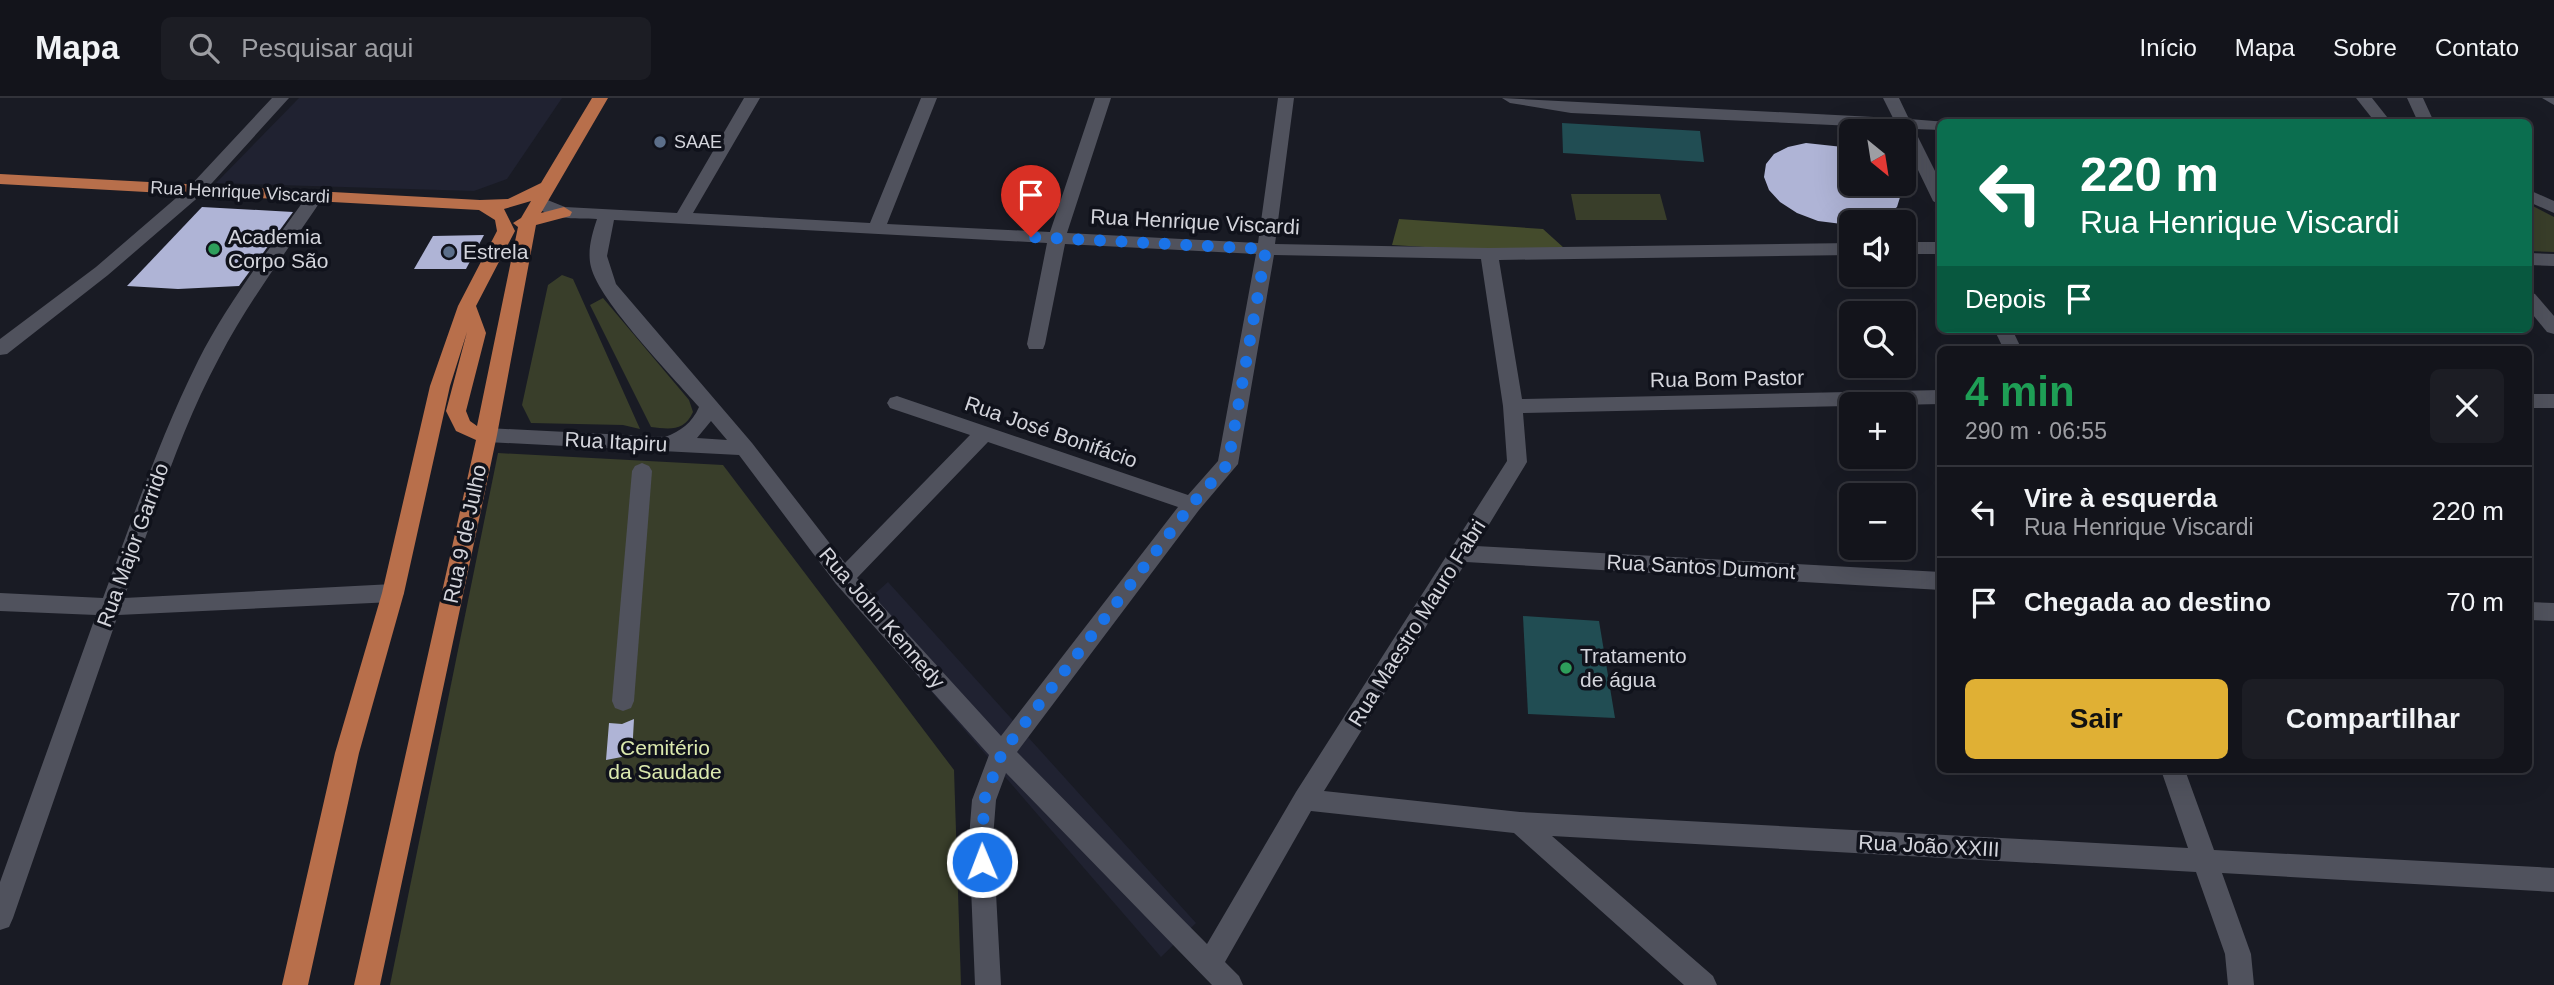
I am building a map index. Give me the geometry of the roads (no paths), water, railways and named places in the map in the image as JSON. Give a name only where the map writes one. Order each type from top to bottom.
[{"type":"main road","name":"Rua 9 de Julho","points":[[367,985],[538,203],[600,98]]},
{"type":"main road","name":"Rua Henrique Viscardi","points":[[0,179],[480,205],[538,203]]},
{"type":"main road","points":[[295,985],[347,753],[393,593],[440,386],[467,306],[506,231],[538,203],[564,212]]},
{"type":"main road","points":[[480,205],[496,209],[502,215],[506,231]]},
{"type":"main road","points":[[467,306],[477,334],[456,411],[458,423],[467,431],[487,435]]},
{"type":"street","points":[[0,349],[102,271],[196,190],[281,98]]},
{"type":"street","points":[[682,218],[752,98]]},
{"type":"street","points":[[876,229],[929,98]]},
{"type":"street","points":[[1036,344],[1058,238],[1102,98]]},
{"type":"street","points":[[988,985],[981,838],[984,800],[1002,753],[1192,504],[1228,464],[1266,249],[1286,98]]},
{"type":"street","points":[[1510,98],[1839,119]]},
{"type":"street","points":[[1891,98],[1901,119]]},
{"type":"street","points":[[2364,98],[2381,119]]},
{"type":"street","points":[[2415,98],[2425,119]]},
{"type":"street","points":[[1916,124],[1937,125]]},
{"type":"street","points":[[1916,150],[1937,193]]},
{"type":"street","name":"Rua Major Garrido","points":[[0,918],[80,688],[166,456],[208,360],[248,291],[316,196]]},
{"type":"street","points":[[2532,197],[2554,208]]},
{"type":"street","name":"Rua Henrique Viscardi","points":[[564,212],[1266,249],[1489,254],[1839,249]]},
{"type":"street","name":"Rua John Kennedy","points":[[607,214],[597,256],[602,278],[745,448],[844,578],[1002,753],[1230,985]]},
{"type":"street","points":[[1916,248],[1937,248]]},
{"type":"street","name":"Rua Maestro Mauro Fabri","points":[[1210,964],[1306,800],[1517,462],[1513,406],[1489,254]]},
{"type":"street","points":[[2532,259],[2554,260]]},
{"type":"street","points":[[2532,302],[2554,328]]},
{"type":"street","name":"Rua Bom Pastor","points":[[1513,406],[1937,397]]},
{"type":"street","points":[[2532,401],[2554,401]]},
{"type":"street","name":"Rua José Bonifácio","points":[[897,403],[1192,504]]},
{"type":"street","points":[[663,444],[691,433],[702,422],[709,406]]},
{"type":"street","points":[[844,578],[984,434]]},
{"type":"street","name":"Rua Itapiru","points":[[487,435],[745,448]]},
{"type":"street","points":[[622,701],[642,471]]},
{"type":"street","name":"Rua Santos Dumont","points":[[1461,553],[1937,581]]},
{"type":"street","points":[[0,602],[112,607],[393,593]]},
{"type":"street","points":[[2532,611],[2554,612]]},
{"type":"street","points":[[2174,773],[2208,862],[2238,954],[2241,985]]},
{"type":"street","name":"Rua João XXIII","points":[[1306,800],[1520,823],[2554,880]]},
{"type":"street","points":[[1520,823],[1704,985]]},
{"type":"place","name":"SAAE","points":[[660,142]]},
{"type":"place","name":"Academia Corpo São","points":[[214,249]]},
{"type":"place","name":"Estrela","points":[[449,252]]},
{"type":"place","name":"Tratamento de água","points":[[1566,668]]},
{"type":"park label","name":"Cemitério da Saudade","points":[[665,760]]}]
